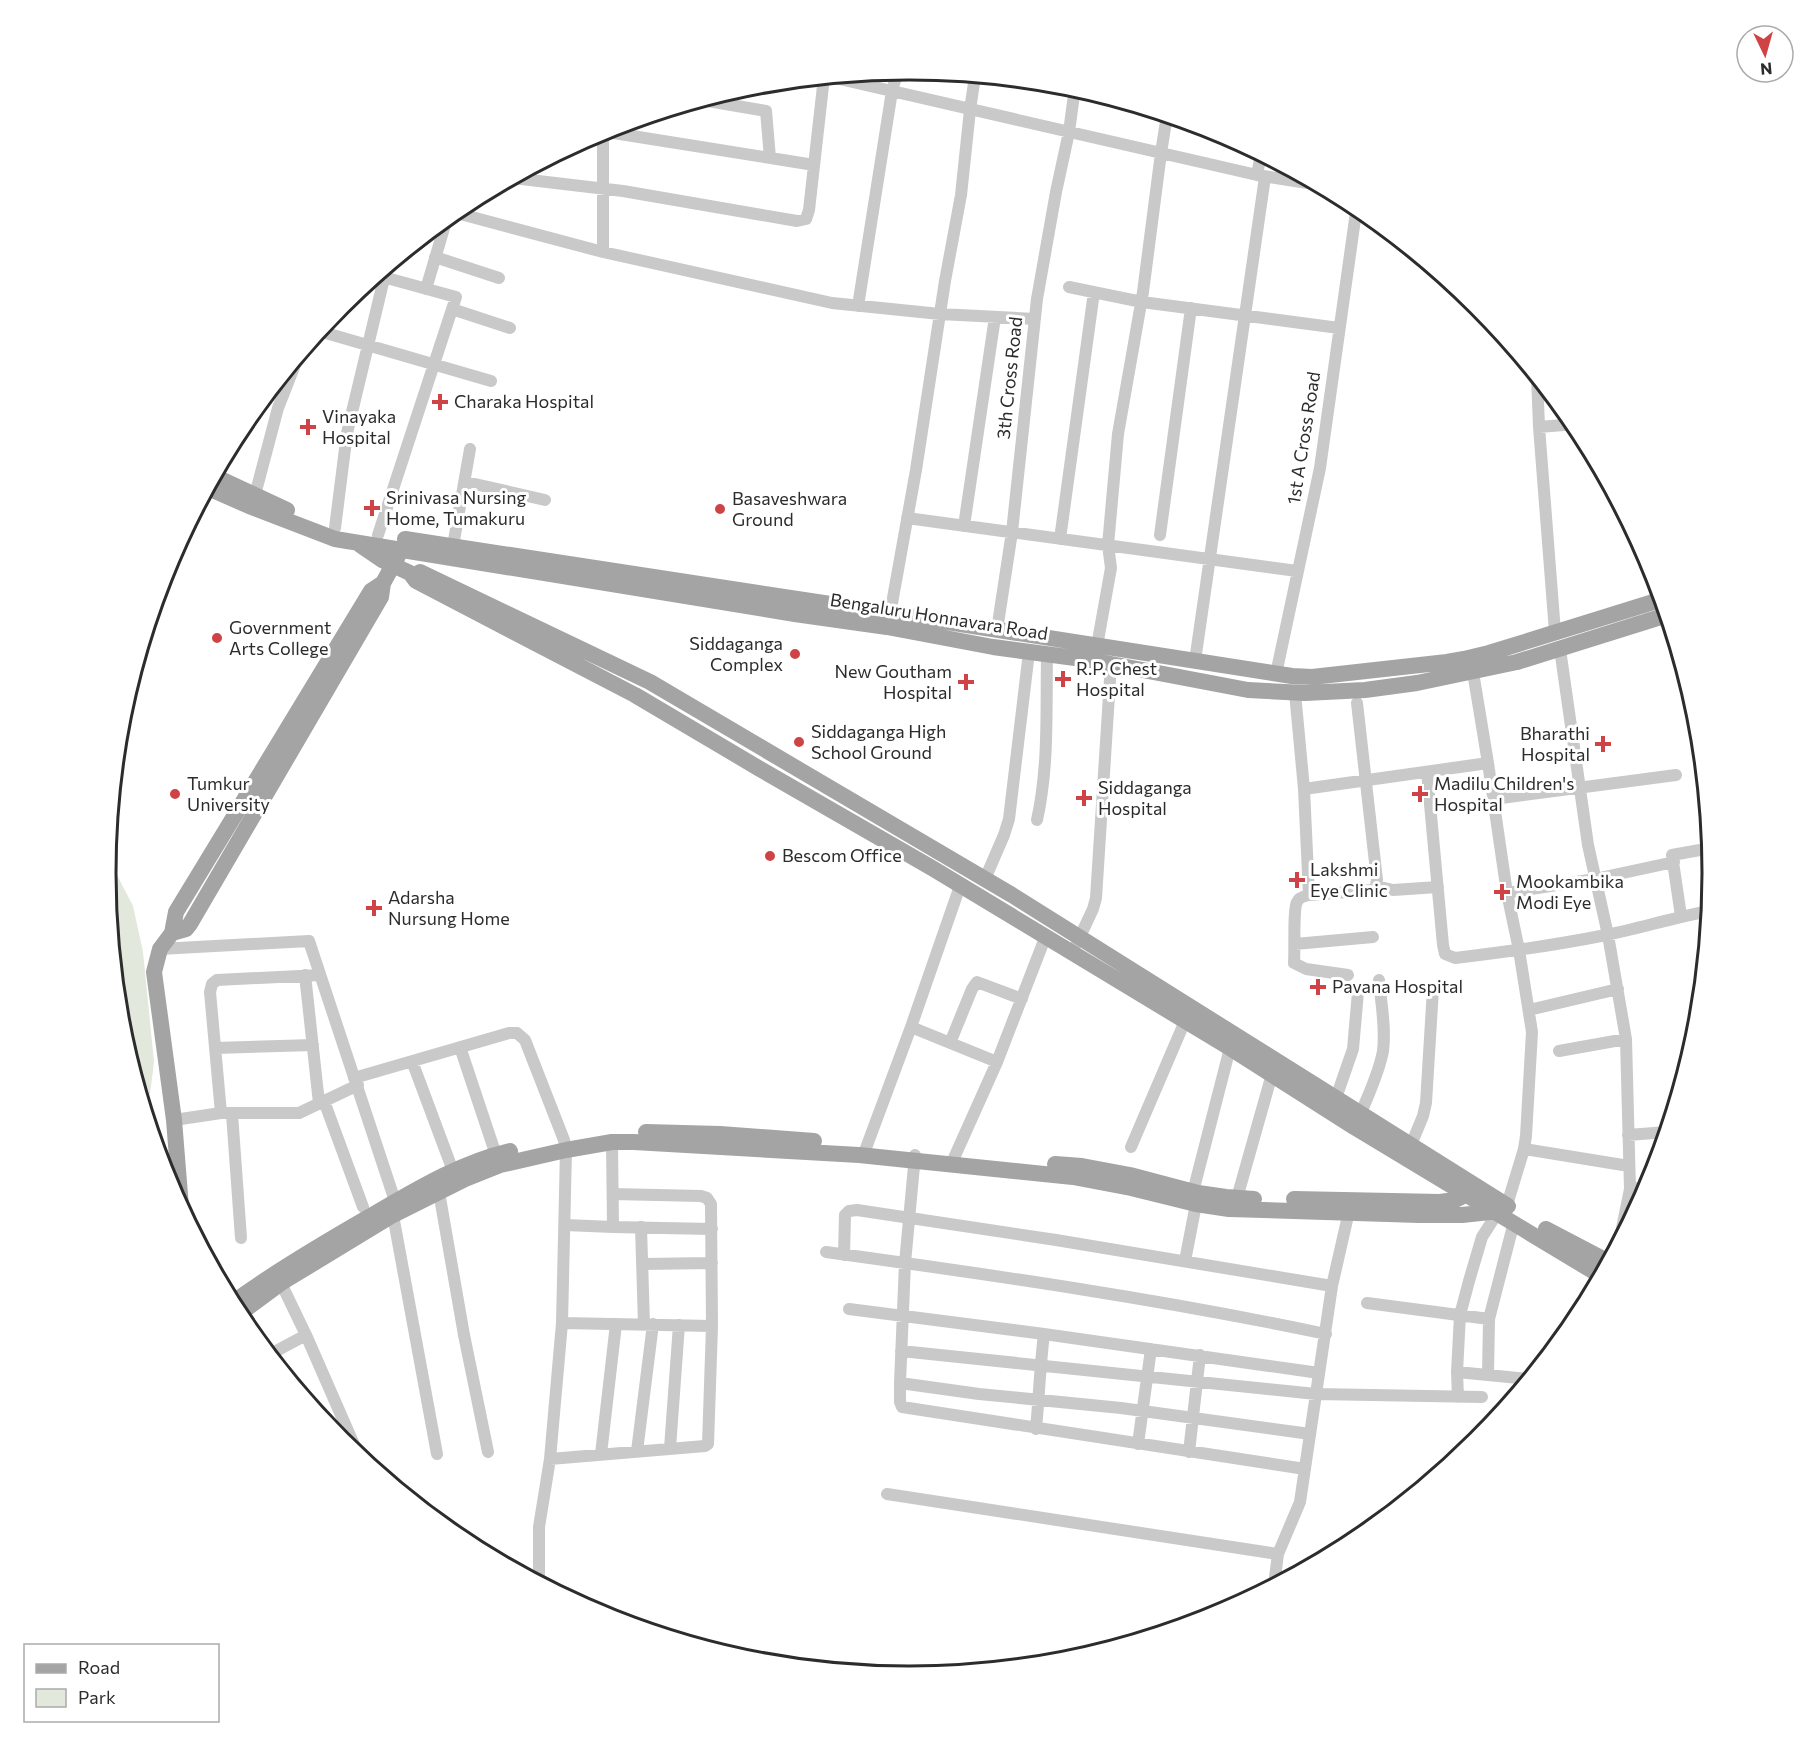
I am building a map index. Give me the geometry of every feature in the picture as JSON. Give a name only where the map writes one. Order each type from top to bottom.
[{"type":"main road","name":"Bengaluru Honnavara Road","points":[[220,479],[312,521],[348,534],[404,544],[453,546],[889,620],[993,647],[1111,664],[1248,690],[1295,693],[1365,690],[1473,672],[1516,662],[1558,640],[1655,602]]},
{"type":"main road","name":"Bengaluru Honnavara Road","points":[[214,491],[335,539],[348,534],[378,535],[464,560],[795,614],[997,630],[1276,674],[1312,677],[1448,662],[1660,617]]},
{"type":"main road","points":[[348,534],[369,553],[410,573],[416,581],[635,695],[932,868],[1230,1048],[1336,1098],[1411,1144],[1473,1191]]},
{"type":"main road","points":[[172,1167],[174,1120],[154,972],[160,949],[172,933],[176,912],[182,902],[371,591],[382,583],[404,544]]},
{"type":"main road","points":[[442,581],[440,573],[442,567],[464,560]]},
{"type":"main road","points":[[410,573],[422,572],[442,581],[650,682],[985,879],[1079,938],[1273,1068],[1473,1191],[1503,1209],[1603,1259]]},
{"type":"main road","points":[[247,1309],[394,1208],[439,1192],[455,1177],[565,1145],[618,1133],[675,1132],[787,1139],[1073,1177],[1195,1198],[1237,1198],[1350,1206],[1430,1215],[1503,1209]]},
{"type":"main road","points":[[239,1297],[294,1261],[496,1155],[565,1145],[634,1142],[914,1157],[1021,1160],[1082,1166],[1131,1175],[1229,1209],[1440,1202],[1473,1191]]},
{"type":"main road","points":[[1503,1209],[1514,1222],[1595,1273]]},
{"type":"street","points":[[858,306],[895,80]]},
{"type":"street","points":[[851,82],[1261,176],[1298,182]]},
{"type":"street","points":[[889,620],[961,195],[974,82]]},
{"type":"street","points":[[525,179],[603,189],[797,221],[806,219],[809,210],[823,84]]},
{"type":"street","name":"3th Cross Road","points":[[997,630],[1012,532],[1035,319],[1074,97]]},
{"type":"street","points":[[720,103],[766,111],[771,158]]},
{"type":"street","points":[[1096,646],[1111,568],[1108,545],[1118,434],[1142,302],[1166,122]]},
{"type":"street","points":[[623,134],[814,165]]},
{"type":"street","points":[[602,142],[603,252]]},
{"type":"street","points":[[1195,662],[1244,314],[1261,162]]},
{"type":"street","points":[[466,215],[603,252],[807,298],[858,306],[940,314],[1035,319]]},
{"type":"street","name":"1st A Cross Road","points":[[1276,674],[1320,468],[1355,217]]},
{"type":"street","points":[[426,289],[443,231]]},
{"type":"street","points":[[435,257],[499,278]]},
{"type":"street","points":[[378,535],[456,297],[388,275]]},
{"type":"street","points":[[348,534],[347,433],[382,280]]},
{"type":"street","points":[[1069,287],[1142,302],[1339,328]]},
{"type":"street","points":[[1060,539],[1094,292]]},
{"type":"street","points":[[1160,535],[1191,308]]},
{"type":"street","points":[[452,309],[510,328]]},
{"type":"street","points":[[964,526],[995,316]]},
{"type":"street","points":[[328,334],[491,381]]},
{"type":"street","points":[[255,495],[280,402],[289,379]]},
{"type":"street","points":[[1537,388],[1558,640],[1588,845],[1608,935],[1626,1039],[1630,1189],[1624,1217]]},
{"type":"street","points":[[1539,427],[1564,425]]},
{"type":"street","points":[[453,546],[470,449]]},
{"type":"street","points":[[466,482],[545,500]]},
{"type":"street","points":[[907,518],[1297,571]]},
{"type":"street","points":[[985,879],[1009,819],[1029,652]]},
{"type":"street","points":[[1037,820],[1045,766],[1047,654]]},
{"type":"street","points":[[1072,954],[1096,898],[1111,664]]},
{"type":"street","points":[[1458,1397],[1456,1372],[1460,1315],[1482,1237],[1503,1209],[1524,1149],[1532,1054],[1529,1010],[1507,893],[1473,672]]},
{"type":"street","points":[[1295,693],[1304,789],[1310,895]]},
{"type":"street","points":[[1348,975],[1306,969],[1294,963],[1297,902],[1302,897],[1373,890],[1376,886],[1367,781],[1357,703]]},
{"type":"street","points":[[1304,789],[1488,763]]},
{"type":"street","points":[[1427,772],[1445,954],[1455,958],[1519,950],[1608,935],[1701,912]]},
{"type":"street","points":[[1494,800],[1676,775]]},
{"type":"street","points":[[1681,916],[1672,855],[1702,850]]},
{"type":"street","points":[[1507,893],[1595,879],[1674,862]]},
{"type":"street","points":[[866,1148],[960,886]]},
{"type":"street","points":[[1376,886],[1393,890],[1438,887]]},
{"type":"street","points":[[1295,944],[1373,937]]},
{"type":"street","points":[[954,1158],[997,1062],[1045,938]]},
{"type":"street","points":[[160,949],[309,941],[356,1082],[394,1208],[437,1454]]},
{"type":"street","points":[[305,975],[321,1102],[363,1207]]},
{"type":"street","points":[[241,1238],[226,1113],[215,1048],[210,992],[212,984],[217,980],[320,975]]},
{"type":"street","points":[[1361,1113],[1379,1068],[1383,1049],[1379,980]]},
{"type":"street","points":[[950,1043],[977,982],[1022,999]]},
{"type":"street","points":[[1411,1144],[1423,1116],[1426,1102],[1433,989]]},
{"type":"street","points":[[1529,1010],[1618,989]]},
{"type":"street","points":[[1336,1098],[1353,1049],[1358,993]]},
{"type":"street","points":[[1131,1147],[1185,1021]]},
{"type":"street","points":[[911,1027],[997,1062]]},
{"type":"street","points":[[174,1120],[226,1113],[299,1113],[356,1082],[412,1061],[509,1033],[517,1033],[525,1040],[565,1145],[562,1323],[550,1459],[539,1527],[538,1574]]},
{"type":"street","points":[[1559,1051],[1626,1039]]},
{"type":"street","points":[[215,1048],[313,1045]]},
{"type":"street","points":[[460,1047],[496,1155]]},
{"type":"street","points":[[1185,1261],[1195,1198],[1230,1048]]},
{"type":"street","points":[[412,1061],[455,1177]]},
{"type":"street","points":[[1237,1198],[1273,1068]]},
{"type":"street","points":[[1628,1135],[1659,1133]]},
{"type":"street","points":[[612,1142],[613,1227]]},
{"type":"street","points":[[1524,1149],[1629,1166]]},
{"type":"street","points":[[914,1157],[905,1263],[900,1383],[902,1407],[1305,1469]]},
{"type":"street","points":[[1630,1189],[1638,1188]]},
{"type":"street","points":[[439,1192],[464,1335],[488,1452]]},
{"type":"street","points":[[550,1459],[708,1444],[712,1326],[711,1204],[707,1198],[701,1196],[613,1194]]},
{"type":"street","points":[[1275,1577],[1278,1554],[1300,1502],[1332,1286],[1350,1206]]},
{"type":"street","points":[[844,1255],[845,1215],[849,1211],[857,1210],[1332,1286]]},
{"type":"street","points":[[1488,1375],[1489,1319],[1514,1222]]},
{"type":"street","points":[[565,1225],[712,1229]]},
{"type":"street","points":[[637,1451],[648,1324],[641,1227]]},
{"type":"street","points":[[826,1252],[1162,1303],[1326,1334]]},
{"type":"street","points":[[642,1264],[712,1263]]},
{"type":"street","points":[[281,1283],[350,1435]]},
{"type":"street","points":[[1367,1303],[1489,1319]]},
{"type":"street","points":[[849,1309],[1319,1373]]},
{"type":"street","points":[[562,1323],[712,1326]]},
{"type":"street","points":[[601,1454],[616,1324]]},
{"type":"street","points":[[670,1448],[679,1325]]},
{"type":"street","points":[[1036,1429],[1044,1334]]},
{"type":"street","points":[[277,1351],[306,1335]]},
{"type":"street","points":[[1138,1444],[1151,1349]]},
{"type":"street","points":[[901,1351],[1316,1394],[1482,1397]]},
{"type":"street","points":[[1189,1452],[1200,1355]]},
{"type":"street","points":[[1259,1387],[1262,1364]]},
{"type":"street","points":[[1456,1372],[1521,1378]]},
{"type":"street","points":[[900,1383],[1143,1411],[1310,1434]]},
{"type":"street","points":[[887,1494],[1278,1554]]},
{"type":"green space","points":[[116,875],[133,906],[143,952],[154,1062],[150,1094],[148,1094],[143,1078],[131,1028],[123,977]]},
{"type":"place","name":"Charaka Hospital","points":[[440,402]]},
{"type":"place","name":"Vinayaka Hospital","points":[[308,427]]},
{"type":"place","name":"Srinivasa Nursing Home, Tumakuru","points":[[372,508]]},
{"type":"place","name":"Basaveshwara Ground","points":[[720,509]]},
{"type":"place","name":"Government Arts College","points":[[217,638]]},
{"type":"place","name":"Siddaganga Complex","points":[[795,654]]},
{"type":"place","name":"R.P. Chest Hospital","points":[[1063,679]]},
{"type":"place","name":"New Goutham Hospital","points":[[966,682]]},
{"type":"place","name":"Siddaganga High School Ground","points":[[799,742]]},
{"type":"place","name":"Bharathi Hospital","points":[[1603,744]]},
{"type":"place","name":"Tumkur University","points":[[175,794]]},
{"type":"place","name":"Madilu Children's Hospital","points":[[1420,794]]},
{"type":"place","name":"Siddaganga Hospital","points":[[1084,798]]},
{"type":"place","name":"Bescom Office","points":[[770,856]]},
{"type":"place","name":"Lakshmi Eye Clinic","points":[[1297,880]]},
{"type":"place","name":"Mookambika Modi Eye","points":[[1502,892]]},
{"type":"place","name":"Adarsha Nursung Home","points":[[374,908]]},
{"type":"place","name":"Pavana Hospital","points":[[1318,987]]}]
